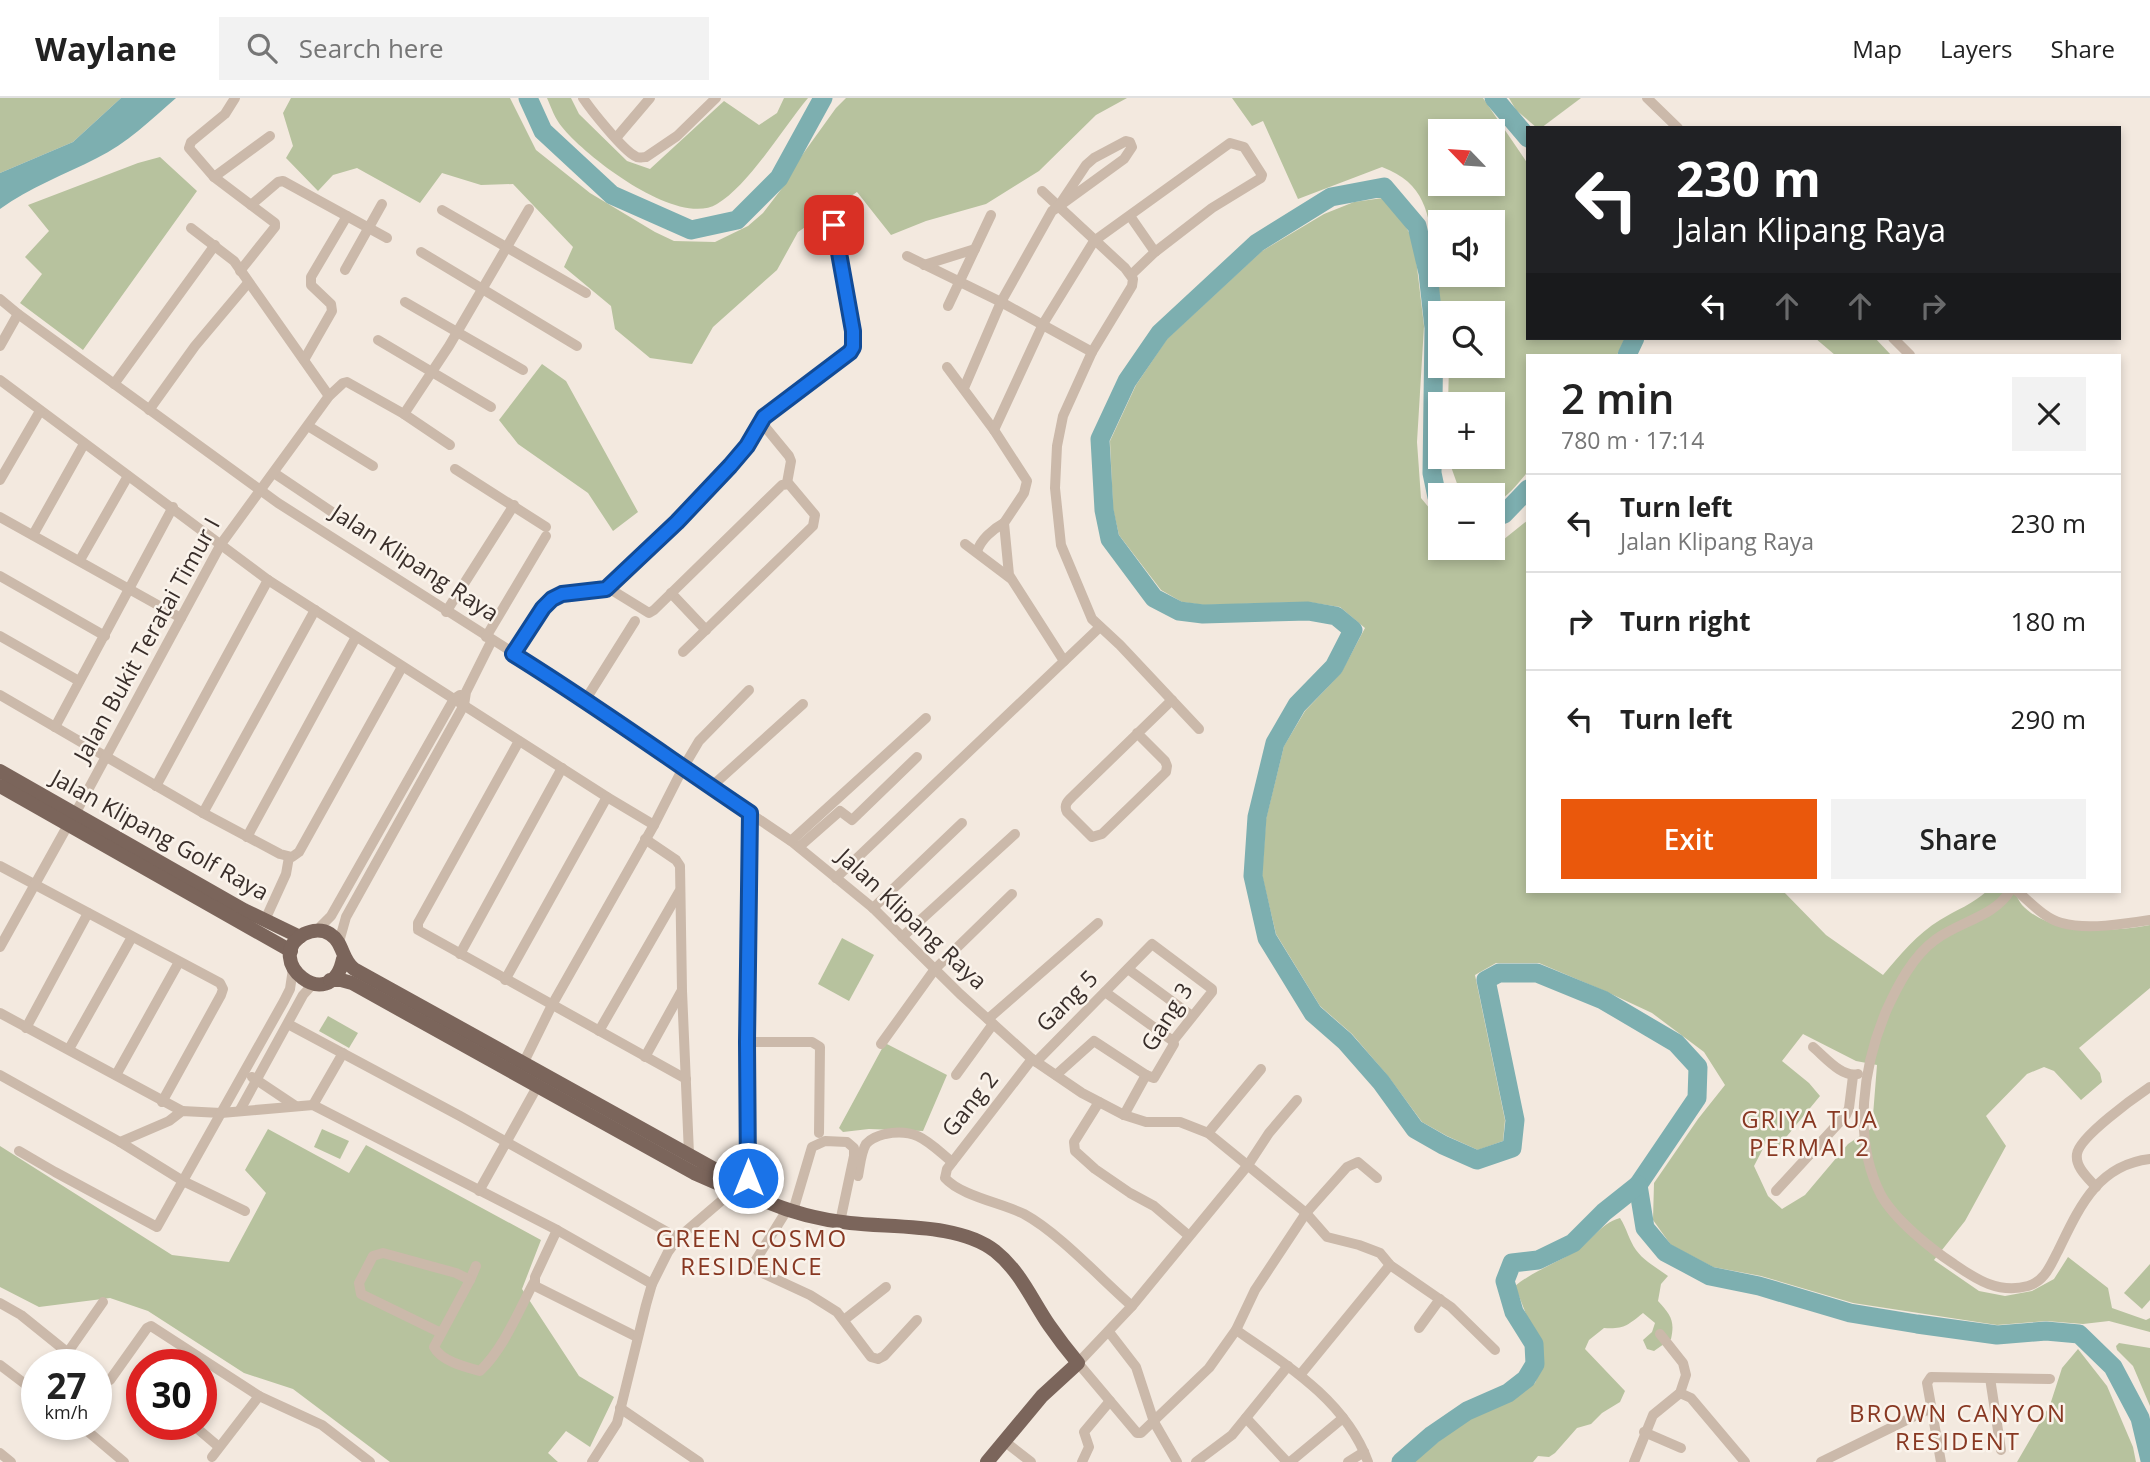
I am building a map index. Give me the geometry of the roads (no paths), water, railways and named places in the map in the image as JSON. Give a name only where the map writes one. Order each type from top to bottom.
[{"type":"main road","name":"Jalan Klipang Golf Raya","points":[[0,771],[72,820]]},
{"type":"main road","name":"Jalan Klipang Golf Raya","points":[[0,786],[72,820],[124,849],[291,951]]},
{"type":"main road","name":"Jalan Klipang Golf Raya","points":[[124,849],[300,937]]},
{"type":"main road","points":[[738,1188],[738,1182],[689,1154],[660,1146],[537,1087],[521,1069],[352,983],[330,980],[313,984],[305,981],[293,969],[291,951],[300,937],[316,930],[333,936],[339,942],[344,959],[354,969],[521,1069],[660,1146],[694,1173],[733,1190],[738,1188],[790,1211],[844,1222],[953,1233],[993,1249],[1023,1282],[1078,1363],[1042,1396],[987,1462]]},
{"type":"main road","points":[[330,980],[342,967],[344,959]]},
{"type":"street","points":[[235,98],[229,109],[189,146],[215,177],[275,226],[240,271]]},
{"type":"street","points":[[616,138],[650,98]]},
{"type":"street","points":[[584,99],[634,156],[646,157],[677,136],[716,98]]},
{"type":"street","points":[[1647,98],[1676,126]]},
{"type":"street","points":[[215,177],[270,136]]},
{"type":"street","points":[[964,388],[1001,302],[1052,211],[1058,207],[1124,159],[1132,147],[1130,142],[1126,141],[1086,165],[1058,207]]},
{"type":"street","points":[[994,430],[1043,324],[1094,241],[1230,143],[1244,147],[1262,175],[1261,178],[1225,198],[1155,252],[1132,274],[1132,286],[1092,352],[1063,416],[1057,446],[1055,488],[1061,545],[1087,609],[1100,627],[1199,729]]},
{"type":"street","points":[[251,205],[278,182],[283,181],[387,238]]},
{"type":"street","points":[[1042,191],[1132,274]]},
{"type":"street","points":[[345,270],[382,204]]},
{"type":"street","points":[[450,444],[404,414],[529,209]]},
{"type":"street","points":[[442,210],[586,293]]},
{"type":"street","points":[[948,306],[991,215]]},
{"type":"street","points":[[304,360],[329,318],[332,307],[311,285],[311,277],[347,216]]},
{"type":"street","points":[[1130,216],[1155,252]]},
{"type":"street","points":[[606,589],[677,522],[730,466],[774,408],[850,352],[853,347],[853,331],[834,225]]},
{"type":"street","points":[[191,228],[230,257],[330,396]]},
{"type":"street","points":[[114,384],[215,245]]},
{"type":"street","points":[[924,265],[975,249]]},
{"type":"street","points":[[421,252],[577,346]]},
{"type":"street","points":[[906,256],[1001,302],[1092,352]]},
{"type":"street","points":[[149,410],[195,346],[248,283]]},
{"type":"street","name":"Jalan Klipang Raya","points":[[0,299],[259,489],[446,612],[586,699],[795,844],[873,908],[935,970],[1034,1060],[1124,1115],[1146,1122],[1180,1122],[1208,1133],[1306,1213],[1327,1237],[1374,1250],[1390,1265],[1451,1307],[1495,1350]]},
{"type":"street","points":[[405,302],[523,370]]},
{"type":"street","points":[[0,346],[18,314]]},
{"type":"street","points":[[378,340],[491,407]]},
{"type":"street","points":[[1895,340],[1909,354]]},
{"type":"street","points":[[947,367],[994,430],[1027,481],[1024,493],[1004,523],[995,528],[977,552]]},
{"type":"street","points":[[0,380],[268,580],[654,825]]},
{"type":"street","name":"Jalan Bukit Teratai Timur I","points":[[0,947],[33,884],[72,820],[220,544],[259,489],[274,473],[330,396],[345,382],[354,384],[404,414]]},
{"type":"street","points":[[0,480],[40,411]]},
{"type":"street","points":[[761,422],[789,456],[787,483]]},
{"type":"street","points":[[308,426],[373,467]]},
{"type":"street","points":[[33,535],[84,444]]},
{"type":"street","points":[[316,930],[331,916],[466,692],[489,638],[546,531],[514,505],[455,469]]},
{"type":"street","points":[[274,473],[341,518]]},
{"type":"street","points":[[80,560],[128,476]]},
{"type":"street","points":[[513,654],[543,608],[562,594],[606,589],[617,592],[649,613],[787,483]]},
{"type":"street","points":[[682,652],[813,526],[815,515],[794,487],[787,483]]},
{"type":"street","points":[[446,612],[514,505]]},
{"type":"street","points":[[55,727],[173,507]]},
{"type":"street","points":[[0,517],[130,587],[181,618]]},
{"type":"street","points":[[1004,523],[1010,578]]},
{"type":"street","points":[[965,544],[1010,578],[1065,661]]},
{"type":"street","points":[[0,576],[105,636]]},
{"type":"street","points":[[156,786],[268,580]]},
{"type":"street","points":[[671,593],[706,630]]},
{"type":"street","points":[[203,813],[315,610]]},
{"type":"street","points":[[586,699],[635,621]]},
{"type":"street","points":[[836,878],[1100,627]]},
{"type":"street","points":[[0,636],[79,681]]},
{"type":"street","points":[[247,837],[356,637]]},
{"type":"street","points":[[265,920],[293,856],[402,667]]},
{"type":"street","points":[[521,1069],[552,1006],[654,825],[682,768],[699,741],[748,690]]},
{"type":"street","points":[[0,695],[203,813],[280,854],[293,856]]},
{"type":"street","points":[[1138,733],[1164,761],[1166,772],[1102,834],[1092,837],[1067,812],[1066,804],[1138,733],[1172,700]]},
{"type":"street","points":[[339,942],[346,917],[459,702]]},
{"type":"street","points":[[711,787],[803,704]]},
{"type":"street","points":[[795,844],[926,718]]},
{"type":"street","points":[[519,741],[418,925],[420,932],[686,1079]]},
{"type":"street","points":[[795,844],[840,811],[852,820],[917,757]]},
{"type":"street","points":[[460,954],[562,768]]},
{"type":"street","points":[[505,980],[607,797]]},
{"type":"street","points":[[592,1462],[617,1423],[652,1284],[668,1252],[678,1238],[748,1178],[750,813]]},
{"type":"street","points":[[873,908],[962,823]]},
{"type":"street","points":[[902,937],[1015,834]]},
{"type":"street","points":[[646,839],[678,863],[689,1154]]},
{"type":"street","points":[[0,866],[220,983],[223,992],[162,1102]]},
{"type":"street","points":[[599,1031],[680,890]]},
{"type":"street","points":[[2008,893],[1994,908],[1934,940],[1907,972],[1887,1009],[1867,1070],[1863,1102],[1864,1128],[1870,1160],[1881,1195],[1898,1216],[1937,1252],[1970,1275],[1989,1285],[2016,1289],[2031,1285],[2045,1275],[2079,1209],[2104,1176],[2134,1160],[2150,1158]]},
{"type":"street","points":[[2019,893],[2049,917],[2063,924],[2095,925],[2150,920]]},
{"type":"street","points":[[881,1044],[935,970],[1012,894]]},
{"type":"street","points":[[26,1028],[88,913]]},
{"type":"street","points":[[956,1075],[991,1021],[1098,923]]},
{"type":"street","points":[[69,1049],[132,937]]},
{"type":"street","name":"Gang 3","points":[[1124,1115],[1146,1075],[1154,1078],[1174,1044],[1173,1041],[1212,992],[1212,989],[1152,944],[1128,969]]},
{"type":"street","points":[[116,1074],[179,962]]},
{"type":"street","points":[[19,1151],[157,1227],[284,1001],[290,989],[293,969]]},
{"type":"street","points":[[1128,969],[1192,1016]]},
{"type":"street","name":"Gang 5","points":[[1034,1060],[1128,969]]},
{"type":"street","points":[[240,1111],[303,995],[313,984]]},
{"type":"street","points":[[645,1057],[682,991]]},
{"type":"street","points":[[1105,992],[1173,1041]]},
{"type":"street","points":[[0,1013],[182,1111],[221,1113],[313,1105],[556,1230],[652,1284]]},
{"type":"street","points":[[288,1024],[678,1238]]},
{"type":"street","points":[[1056,1075],[1094,1041],[1146,1075]]},
{"type":"street","points":[[747,1042],[812,1042],[820,1046],[819,1133]]},
{"type":"street","points":[[1813,1047],[1844,1073],[1853,1076],[1867,1070]]},
{"type":"street","points":[[313,1105],[343,1053]]},
{"type":"street","name":"Gang 2","points":[[1034,1060],[952,1162],[945,1176],[947,1181],[956,1186],[1025,1215],[1043,1227],[1132,1306]]},
{"type":"street","points":[[1208,1133],[1261,1069]]},
{"type":"street","points":[[244,1072],[294,1105]]},
{"type":"street","points":[[0,1075],[120,1142],[183,1181],[245,1211]]},
{"type":"street","points":[[1776,1191],[1846,1115],[1853,1076]]},
{"type":"street","points":[[479,1191],[537,1087]]},
{"type":"street","points":[[2095,1187],[2079,1168],[2077,1154],[2082,1143],[2132,1099],[2150,1087]]},
{"type":"street","points":[[1297,1100],[1132,1306],[1078,1363],[1137,1433],[1141,1433],[1154,1422],[1209,1368],[1236,1330],[1255,1290],[1306,1213],[1351,1163],[1360,1163],[1377,1178]]},
{"type":"street","points":[[1099,1102],[1074,1142],[1074,1151],[1129,1193],[1154,1206],[1188,1235]]},
{"type":"street","points":[[120,1142],[169,1121],[182,1111]]},
{"type":"street","points":[[844,1222],[864,1149],[874,1137],[907,1131],[928,1142],[952,1162]]},
{"type":"street","points":[[844,1222],[853,1148],[847,1142],[825,1141],[812,1147],[790,1211],[754,1263],[754,1267],[810,1295],[844,1320],[871,1357],[878,1359],[884,1356],[917,1320]]},
{"type":"street","points":[[476,1266],[434,1347],[437,1352],[456,1364],[480,1371],[490,1362],[534,1282],[556,1230]]},
{"type":"street","points":[[442,1333],[361,1294],[359,1283],[373,1256],[383,1253],[456,1273],[470,1280]]},
{"type":"street","points":[[1300,1375],[1390,1265]]},
{"type":"street","points":[[534,1282],[537,1288],[638,1338]]},
{"type":"street","points":[[844,1320],[886,1287]]},
{"type":"street","points":[[1419,1328],[1440,1299]]},
{"type":"street","points":[[70,1349],[103,1302]]},
{"type":"street","points":[[0,1303],[21,1315],[64,1349]]},
{"type":"street","points":[[112,1377],[149,1327],[153,1326],[259,1396],[322,1425],[370,1462]]},
{"type":"street","points":[[1236,1330],[1300,1375],[1343,1418],[1358,1439],[1366,1457],[1348,1462]]},
{"type":"street","points":[[1108,1332],[1136,1367],[1154,1422],[1177,1462]]},
{"type":"street","points":[[1634,1462],[1644,1432],[1657,1409],[1680,1393],[1686,1370],[1684,1363],[1660,1334]]},
{"type":"street","points":[[0,1365],[21,1381]]},
{"type":"street","points":[[1196,1462],[1232,1435],[1287,1366]]},
{"type":"street","points":[[1941,1462],[1927,1383],[1931,1377],[2049,1380]]},
{"type":"street","points":[[1990,1378],[2001,1450]]},
{"type":"street","points":[[1680,1393],[1691,1398],[1745,1462]]},
{"type":"street","points":[[212,1460],[259,1396]]},
{"type":"street","points":[[1082,1462],[1089,1446],[1084,1432],[1110,1401]]},
{"type":"street","points":[[620,1408],[699,1462]]},
{"type":"street","points":[[1821,1462],[1931,1408]]},
{"type":"street","points":[[1246,1418],[1288,1462],[1343,1418]]},
{"type":"street","points":[[1644,1432],[1681,1448]]},
{"type":"street","points":[[98,1440],[124,1462]]},
{"type":"street","points":[[211,1440],[219,1447]]},
{"type":"street","points":[[1004,1441],[1031,1462]]},
{"type":"street","points":[[0,1453],[11,1462]]},
{"type":"water","points":[[121,98],[176,98],[118,146],[0,209],[0,173],[73,142]]},
{"type":"waterway","points":[[528,98],[543,131],[612,195],[691,230],[737,220],[779,178],[823,98]]},
{"type":"waterway","points":[[1494,98],[1526,136]]},
{"type":"waterway","points":[[1434,483],[1434,328],[1428,273],[1417,226],[1384,187],[1331,197],[1257,243],[1160,333],[1127,381],[1100,439],[1104,510],[1110,539],[1154,598],[1179,611],[1203,614],[1308,611],[1336,616],[1353,630],[1334,667],[1297,705],[1275,743],[1257,817],[1253,876],[1267,938],[1313,1013],[1345,1041],[1381,1082],[1415,1129],[1477,1160],[1512,1148],[1515,1120],[1486,980],[1499,973],[1537,973],[1603,1000],[1676,1043],[1698,1067],[1697,1098],[1638,1185],[1645,1228],[1665,1252],[1710,1276],[1759,1286],[1850,1313],[1997,1335],[2046,1331],[2079,1334],[2113,1367],[2140,1418],[2150,1460]]},
{"type":"waterway","points":[[1627,354],[1634,340]]},
{"type":"waterway","points":[[1505,513],[1526,491]]},
{"type":"waterway","points":[[1401,1462],[1432,1435],[1467,1411],[1508,1393],[1526,1379],[1535,1364],[1534,1344],[1514,1312],[1505,1281],[1512,1263],[1538,1260],[1573,1243],[1604,1212],[1638,1185]]},
{"type":"district","name":"GRIYA TUA PERMAI 2","points":[[1810,1134]]},
{"type":"district","name":"GREEN COSMO RESIDENCE","points":[[752,1253]]},
{"type":"district","name":"BROWN CANYON RESIDENT","points":[[1958,1428]]}]
